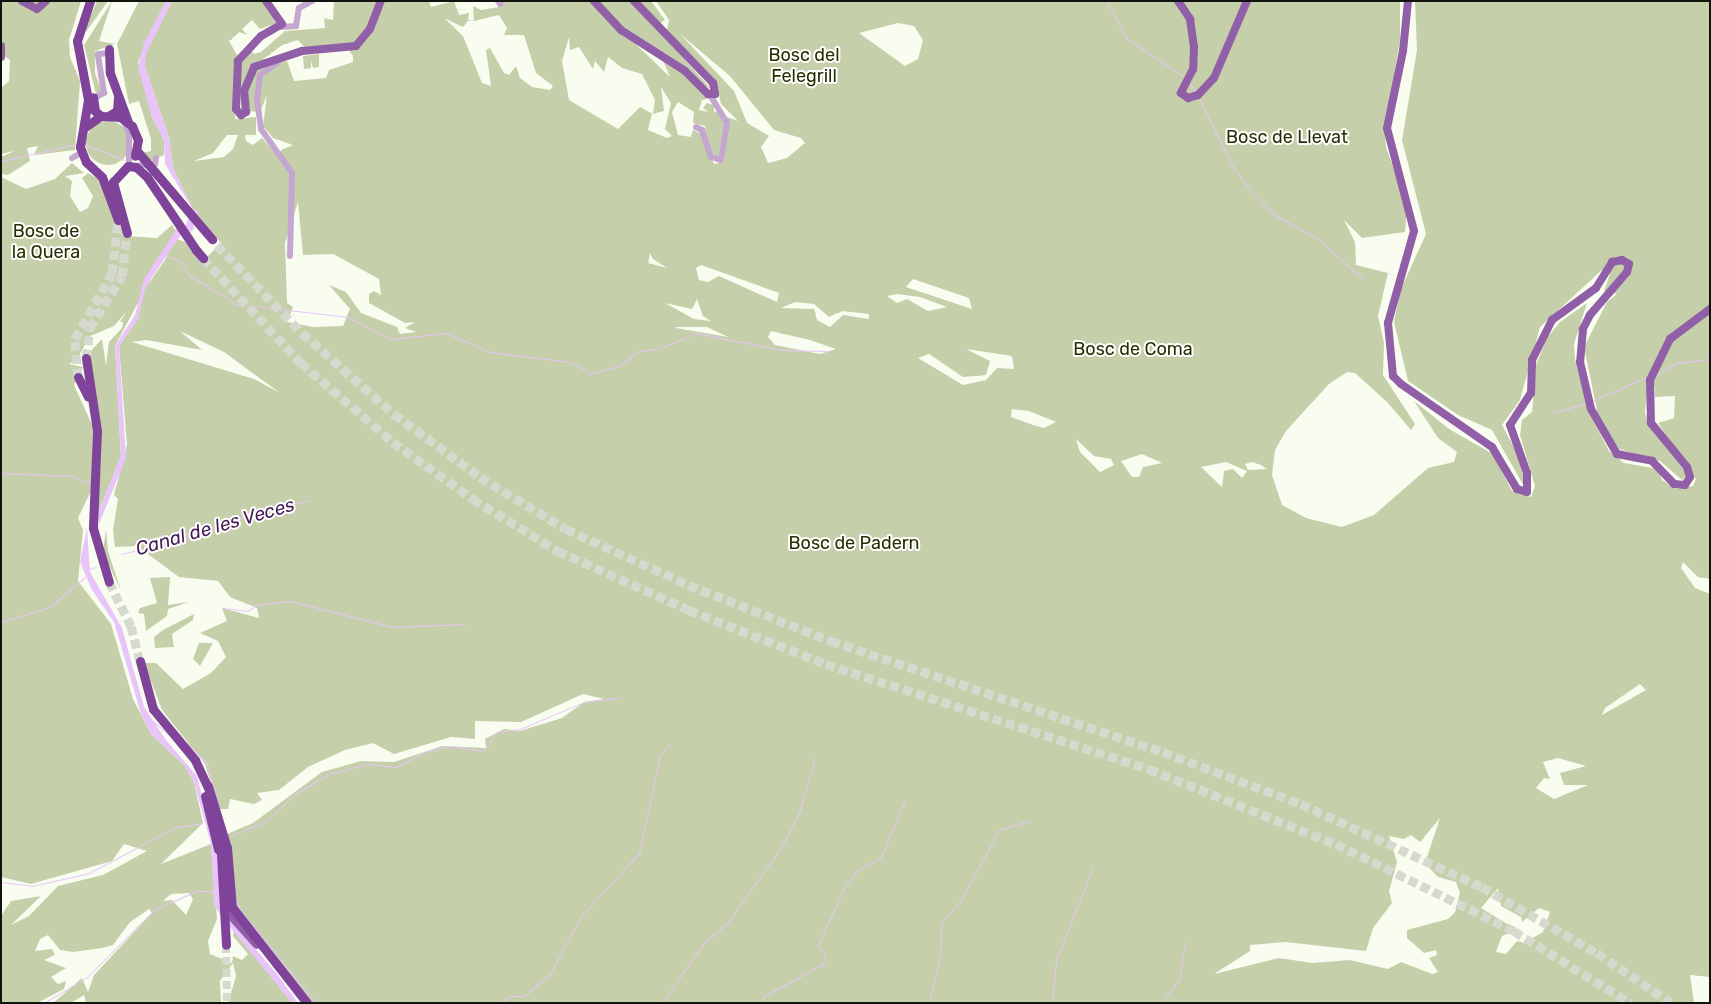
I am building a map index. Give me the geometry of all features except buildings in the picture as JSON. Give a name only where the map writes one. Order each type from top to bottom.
[{"type":"highway","points":[[90,1],[76,46],[92,104],[106,116],[128,122]]},
{"type":"highway","points":[[95,1],[81,46],[92,104],[84,129],[81,153],[106,184],[118,220]]},
{"type":"highway","points":[[109,48],[108,67],[128,122],[137,135],[137,151],[113,185],[127,233]]},
{"type":"highway","points":[[84,129],[117,111],[118,98]]},
{"type":"highway","points":[[137,151],[215,242]]},
{"type":"highway","points":[[94,169],[124,169],[144,174],[203,258]]},
{"type":"highway","points":[[86,358],[98,440],[93,519],[95,542],[109,582]]},
{"type":"highway","points":[[78,377],[94,412]]},
{"type":"highway","points":[[140,661],[153,709],[184,745],[208,786],[227,848],[232,907],[307,1003]]},
{"type":"highway","points":[[184,745],[203,789],[219,854],[221,899],[230,914]]},
{"type":"highway","points":[[208,786],[220,837],[226,945]]},
{"type":"main road","points":[[22,1],[37,9],[46,1]]},
{"type":"main road","points":[[266,1],[281,19],[281,27],[260,36],[240,57],[236,76],[239,114],[246,112],[244,92],[252,69],[284,56],[356,46],[370,30],[381,1]]},
{"type":"main road","points":[[594,1],[621,30],[685,71],[710,95],[716,91],[713,84],[634,1]]},
{"type":"main road","points":[[1178,1],[1190,19],[1194,46],[1193,69],[1182,91],[1188,98],[1198,96],[1214,78],[1247,1]]},
{"type":"main road","points":[[1408,1],[1404,50],[1387,128],[1414,231],[1388,323],[1392,376],[1492,446],[1517,489],[1526,492],[1528,478],[1510,425],[1531,393],[1532,360],[1552,320],[1596,288],[1612,262],[1622,260],[1628,264],[1627,272],[1590,315],[1583,329],[1580,362],[1590,401],[1613,450],[1652,462],[1674,484],[1685,485],[1690,477],[1687,467],[1651,423],[1652,376],[1674,335],[1710,310]]},
{"type":"main road","points":[[1,46],[1,57]]},
{"type":"main road","points":[[230,914],[302,1003]]},
{"type":"street","points":[[281,27],[296,26],[299,8],[312,1]]},
{"type":"street","points":[[92,104],[104,94],[97,57],[108,51],[129,135],[129,167],[152,166],[156,158]]},
{"type":"street","points":[[284,56],[260,75],[257,100],[261,129],[292,173],[290,256]]},
{"type":"street","points":[[696,127],[702,130],[710,157],[721,160],[727,123],[710,95]]},
{"type":"street","points":[[72,158],[81,153]]},
{"type":"green space","points":[[1,1],[81,1],[69,40],[70,57],[80,81],[75,150],[34,155],[38,146],[27,148],[30,161],[8,175],[1,174],[1,157],[15,151],[1,154],[1,88],[9,81],[10,60],[1,54]]},
{"type":"green space","points":[[97,1],[108,1],[86,32],[86,26]]},
{"type":"green space","points":[[112,1],[99,41],[115,44],[95,51],[95,73],[102,92],[96,94],[84,45]]},
{"type":"green space","points":[[139,1],[166,1],[138,62],[152,117],[164,140],[164,155],[149,161],[142,153],[151,151],[151,139],[139,101],[129,104],[117,44]]},
{"type":"green space","points":[[172,1],[264,1],[276,23],[260,29],[252,20],[242,29],[247,35],[239,32],[229,41],[237,55],[235,119],[256,117],[256,135],[245,135],[246,141],[253,145],[262,138],[281,160],[281,150],[293,145],[273,138],[263,126],[267,95],[260,112],[249,111],[246,93],[254,71],[261,65],[287,61],[294,81],[326,78],[329,70],[353,62],[353,56],[346,47],[305,48],[298,40],[282,45],[251,68],[242,89],[241,110],[240,63],[250,49],[254,54],[261,52],[285,31],[325,28],[324,18],[333,20],[334,1],[429,1],[431,7],[454,1],[459,15],[469,13],[468,21],[463,27],[444,18],[463,36],[482,83],[491,86],[486,50],[490,48],[504,73],[509,75],[516,66],[520,78],[532,87],[550,90],[553,86],[536,73],[524,35],[504,35],[507,28],[499,15],[474,21],[473,6],[481,10],[499,7],[500,1],[591,1],[670,77],[662,58],[699,87],[707,99],[702,100],[699,110],[708,112],[703,108],[707,103],[714,105],[714,112],[720,111],[724,123],[718,159],[708,149],[714,164],[724,162],[727,117],[738,121],[721,104],[716,82],[667,30],[669,20],[656,1],[1400,1],[1400,40],[1385,130],[1386,147],[1407,207],[1405,232],[1362,238],[1344,220],[1355,242],[1356,265],[1388,273],[1378,316],[1384,343],[1383,375],[1415,424],[1411,430],[1387,402],[1355,373],[1347,372],[1329,384],[1286,431],[1275,450],[1272,475],[1282,505],[1306,518],[1342,527],[1374,515],[1428,468],[1454,462],[1457,452],[1438,438],[1414,401],[1449,429],[1493,454],[1512,491],[1531,497],[1535,486],[1520,435],[1522,420],[1532,412],[1536,365],[1547,338],[1560,322],[1587,303],[1574,344],[1575,359],[1588,411],[1609,451],[1624,463],[1658,469],[1662,480],[1676,489],[1693,486],[1696,479],[1658,423],[1674,418],[1675,396],[1655,397],[1655,387],[1648,382],[1645,412],[1648,424],[1687,474],[1682,480],[1660,461],[1619,449],[1599,420],[1584,347],[1607,302],[1617,294],[1604,291],[1610,274],[1603,269],[1540,327],[1520,400],[1502,425],[1520,459],[1525,488],[1492,430],[1458,415],[1408,381],[1394,322],[1401,289],[1426,234],[1402,140],[1417,50],[1415,1],[1710,1],[1710,579],[1698,577],[1683,562],[1681,568],[1695,588],[1710,594],[1710,977],[1690,975],[1694,1003],[309,1003],[238,912],[227,834],[253,823],[322,772],[361,761],[394,762],[442,746],[486,748],[485,739],[504,729],[520,731],[562,718],[584,702],[604,699],[583,694],[521,722],[475,721],[475,739],[451,737],[394,754],[373,743],[345,750],[308,767],[279,790],[257,793],[262,800],[254,804],[230,799],[228,809],[219,809],[205,764],[162,710],[144,663],[156,663],[183,689],[211,673],[226,657],[218,641],[200,633],[227,621],[222,608],[259,618],[257,608],[230,597],[218,581],[179,577],[137,546],[115,547],[113,530],[118,499],[114,495],[127,445],[119,346],[138,319],[144,290],[165,260],[174,238],[185,242],[201,263],[221,243],[195,213],[173,168],[169,138],[145,67],[145,54]],"holes":[[[898,23],[914,26],[923,40],[918,59],[905,66],[859,33]],[[680,34],[730,76],[774,130],[801,138],[805,143],[787,158],[768,163],[761,147],[769,136],[747,123],[734,91]],[[569,37],[570,50],[579,47],[593,69],[595,61],[604,72],[608,57],[622,68],[642,74],[655,100],[653,114],[640,107],[618,129],[569,100],[562,61]],[[661,87],[671,103],[665,129],[672,136],[667,138],[648,130],[652,114],[664,111]],[[678,102],[694,112],[693,123],[705,126],[708,149],[702,134],[693,130],[691,137],[678,135],[672,112]],[[227,135],[238,135],[233,149],[224,157],[194,161],[213,153]],[[298,202],[303,255],[333,254],[379,279],[381,295],[374,291],[369,294],[369,303],[405,323],[415,322],[405,328],[416,332],[400,334],[397,327],[361,313],[346,292],[329,285],[350,309],[343,326],[313,327],[287,322],[293,307],[287,303],[285,243]],[[650,253],[653,259],[667,268],[648,263]],[[701,265],[779,293],[777,302],[719,276],[708,282],[699,280],[696,268]],[[913,279],[969,298],[972,309],[906,287]],[[897,294],[920,297],[947,307],[928,311],[907,299],[897,303],[887,296]],[[697,299],[703,316],[711,321],[694,319],[665,303],[692,309]],[[795,302],[814,304],[829,317],[842,311],[869,314],[869,319],[843,315],[830,327],[817,320],[814,309],[781,308]],[[676,327],[707,327],[728,337],[676,328]],[[180,331],[224,352],[280,393],[254,379],[132,342],[146,340],[202,350]],[[771,331],[810,340],[836,349],[820,354],[775,345],[768,337]],[[966,349],[1012,356],[1014,369],[997,368],[986,380],[963,385],[918,358],[929,354],[963,377],[986,375],[990,361]],[[1012,409],[1029,411],[1056,422],[1044,428],[1011,417]],[[1076,439],[1094,456],[1111,459],[1114,465],[1100,472],[1080,452]],[[1142,454],[1162,463],[1143,467],[1139,477],[1132,477],[1121,461]],[[1226,462],[1247,471],[1242,478],[1233,469],[1224,471],[1222,487],[1201,467]],[[1252,462],[1267,469],[1248,470],[1245,464]],[[1640,684],[1646,690],[1602,715],[1605,708]],[[1558,758],[1586,766],[1560,773],[1564,785],[1588,785],[1554,799],[1536,788],[1544,778],[1550,779],[1543,762]],[[1440,818],[1425,863],[1438,877],[1456,882],[1460,893],[1455,912],[1448,919],[1407,930],[1407,938],[1424,953],[1436,950],[1437,955],[1429,958],[1438,972],[1432,974],[1401,962],[1388,969],[1350,960],[1312,963],[1279,958],[1214,974],[1250,951],[1250,945],[1286,942],[1366,951],[1373,928],[1392,903],[1389,891],[1397,862],[1389,836],[1404,839],[1411,835],[1420,842]],[[1498,888],[1501,906],[1521,917],[1522,922],[1539,908],[1550,912],[1543,932],[1524,943],[1517,941],[1506,954],[1496,952],[1502,936],[1517,930],[1481,908]]]},
{"type":"green space","points":[[597,1],[632,1],[712,90],[621,27]]},
{"type":"green space","points":[[637,1],[651,1],[665,20],[660,23]]},
{"type":"green space","points":[[319,54],[319,67],[313,68],[311,60],[311,68],[304,69],[303,56]]},
{"type":"green space","points":[[112,121],[124,127],[129,134],[129,152],[124,159],[117,164],[104,165],[92,159],[87,152],[86,139],[92,127],[99,122]]},
{"type":"green space","name":"Bosc de la Quera","points":[[72,163],[84,173],[65,176],[72,181],[70,196],[80,212],[88,208],[93,196],[82,178],[88,173],[98,179],[125,236],[157,238],[172,225],[176,231],[115,346],[121,456],[98,513],[101,428],[89,353],[102,339],[106,365],[109,342],[122,328],[123,322],[120,322],[127,311],[114,326],[90,336],[77,359],[69,364],[83,367],[74,385],[93,427],[91,491],[78,518],[83,530],[78,581],[111,624],[133,699],[151,734],[185,766],[194,782],[203,823],[161,864],[211,844],[217,919],[208,941],[210,954],[232,963],[233,956],[242,960],[248,954],[233,936],[234,930],[292,1003],[228,1003],[236,976],[233,963],[220,981],[221,1003],[86,1003],[84,995],[71,1003],[53,1003],[82,978],[88,992],[94,975],[152,913],[149,909],[130,922],[113,945],[73,952],[60,950],[48,935],[40,939],[35,951],[52,949],[55,955],[44,960],[66,968],[51,977],[58,984],[66,981],[64,989],[37,1003],[1,1003],[1,916],[11,901],[41,896],[11,925],[29,916],[58,886],[103,875],[147,851],[124,844],[112,861],[31,884],[1,877],[1,177],[26,189],[55,179]],"holes":[[[189,893],[193,899],[186,915],[172,900],[163,901],[171,894]]]},
{"type":"green space","points":[[106,529],[108,551],[121,591],[103,552]]},
{"type":"green space","points":[[170,577],[168,605],[189,602],[168,609],[167,616],[146,631],[144,614],[138,613],[140,608],[157,603],[150,578]]},
{"type":"green space","points":[[194,614],[193,620],[172,634],[174,647],[155,648],[154,637],[163,630]]},
{"type":"green space","points":[[199,643],[213,643],[200,666],[193,659]]},
{"type":"shaded area","points":[[166,1],[172,1],[146,54],[145,67],[169,138],[173,168],[195,213],[165,164],[164,140],[152,118],[138,67],[144,43]]},
{"type":"shaded area","points":[[176,231],[180,236],[146,286],[138,319],[119,346],[126,458],[99,524],[98,513],[121,456],[115,346],[135,315],[144,279]]},
{"type":"shaded area","points":[[87,528],[90,572],[122,628],[144,707],[166,740],[197,776],[217,855],[222,918],[214,905],[211,844],[194,782],[185,766],[151,734],[141,714],[114,622],[92,590],[80,562]]},
{"type":"shaded area","points":[[229,918],[277,974],[298,1003],[292,1003],[229,926]]},
{"type":"waterway","points":[[1107,1],[1126,38],[1186,78]]},
{"type":"waterway","points":[[1190,84],[1196,93]]},
{"type":"waterway","points":[[1199,98],[1231,164],[1253,194],[1275,215],[1318,239],[1363,279]]},
{"type":"waterway","points":[[1,161],[77,144]]},
{"type":"waterway","points":[[84,144],[124,160]]},
{"type":"waterway","points":[[179,232],[189,228],[194,214]]},
{"type":"waterway","points":[[166,256],[181,261],[189,275],[236,304],[348,317],[391,339],[446,333],[490,352],[571,362],[590,374],[621,365],[638,351],[657,349]]},
{"type":"waterway","points":[[661,348],[696,333],[781,350],[828,351]]},
{"type":"waterway","points":[[1656,375],[1677,363],[1710,359]]},
{"type":"waterway","points":[[1592,401],[1647,377]]},
{"type":"waterway","points":[[1553,413],[1585,403]]},
{"type":"waterway","points":[[1,473],[73,476],[91,484]]},
{"type":"waterway","name":"Canal de les Veces","points":[[121,554],[202,535],[234,520],[308,500]]},
{"type":"waterway","name":"Canal de les Veces","points":[[89,569],[96,567]]},
{"type":"waterway","points":[[1,622],[50,607],[86,576]]},
{"type":"waterway","points":[[223,608],[248,611],[256,605],[290,601],[393,627],[465,624]]},
{"type":"waterway","points":[[231,836],[267,820],[297,793],[329,774],[368,764],[397,767],[424,752],[451,746],[483,751],[497,732],[520,729],[584,702],[619,698]]},
{"type":"waterway","points":[[150,719],[170,735]]},
{"type":"waterway","points":[[186,742],[207,764],[220,812]]},
{"type":"waterway","points":[[501,1003],[510,996],[524,996],[550,974],[580,918],[639,853],[660,755],[670,743]]},
{"type":"waterway","points":[[662,1003],[703,944],[728,922],[780,849],[799,813],[815,757]]},
{"type":"waterway","points":[[761,1003],[764,996],[823,964],[825,954],[818,945],[845,886],[858,870],[881,857],[905,800]]},
{"type":"waterway","points":[[929,1003],[940,957],[941,923],[961,900],[999,830],[1028,821]]},
{"type":"waterway","points":[[1,882],[32,886],[89,873],[176,827],[203,823]]},
{"type":"waterway","points":[[1052,1003],[1056,960],[1093,867]]},
{"type":"waterway","points":[[44,1003],[87,977],[154,910],[196,891],[214,891]]},
{"type":"waterway","points":[[235,899],[241,912]]},
{"type":"waterway","points":[[244,915],[316,1003]]},
{"type":"waterway","points":[[1161,1003],[1179,980],[1185,941]]},
{"type":"tunnel","points":[[78,377],[75,339],[112,273],[118,220]]},
{"type":"tunnel","points":[[86,358],[90,328],[122,276],[127,233]]},
{"type":"tunnel","points":[[217,245],[302,333],[394,414],[480,477],[566,529],[689,585],[831,641],[1163,752],[1301,804],[1482,887],[1597,953],[1671,1003]]},
{"type":"tunnel","points":[[203,258],[301,363],[393,442],[473,499],[558,551],[689,610],[826,664],[1149,769],[1336,844],[1514,931],[1630,1003]]},
{"type":"tunnel","points":[[109,582],[131,626],[140,661]]},
{"type":"tunnel","points":[[226,945],[227,1003]]},
{"type":"park label","name":"Bosc del Felegrill","points":[[804,66]]},
{"type":"park label","name":"Bosc de Llevat","points":[[1287,137]]},
{"type":"park label","name":"Bosc de Coma","points":[[1133,349]]},
{"type":"park label","name":"Bosc de Padern","points":[[854,543]]}]
